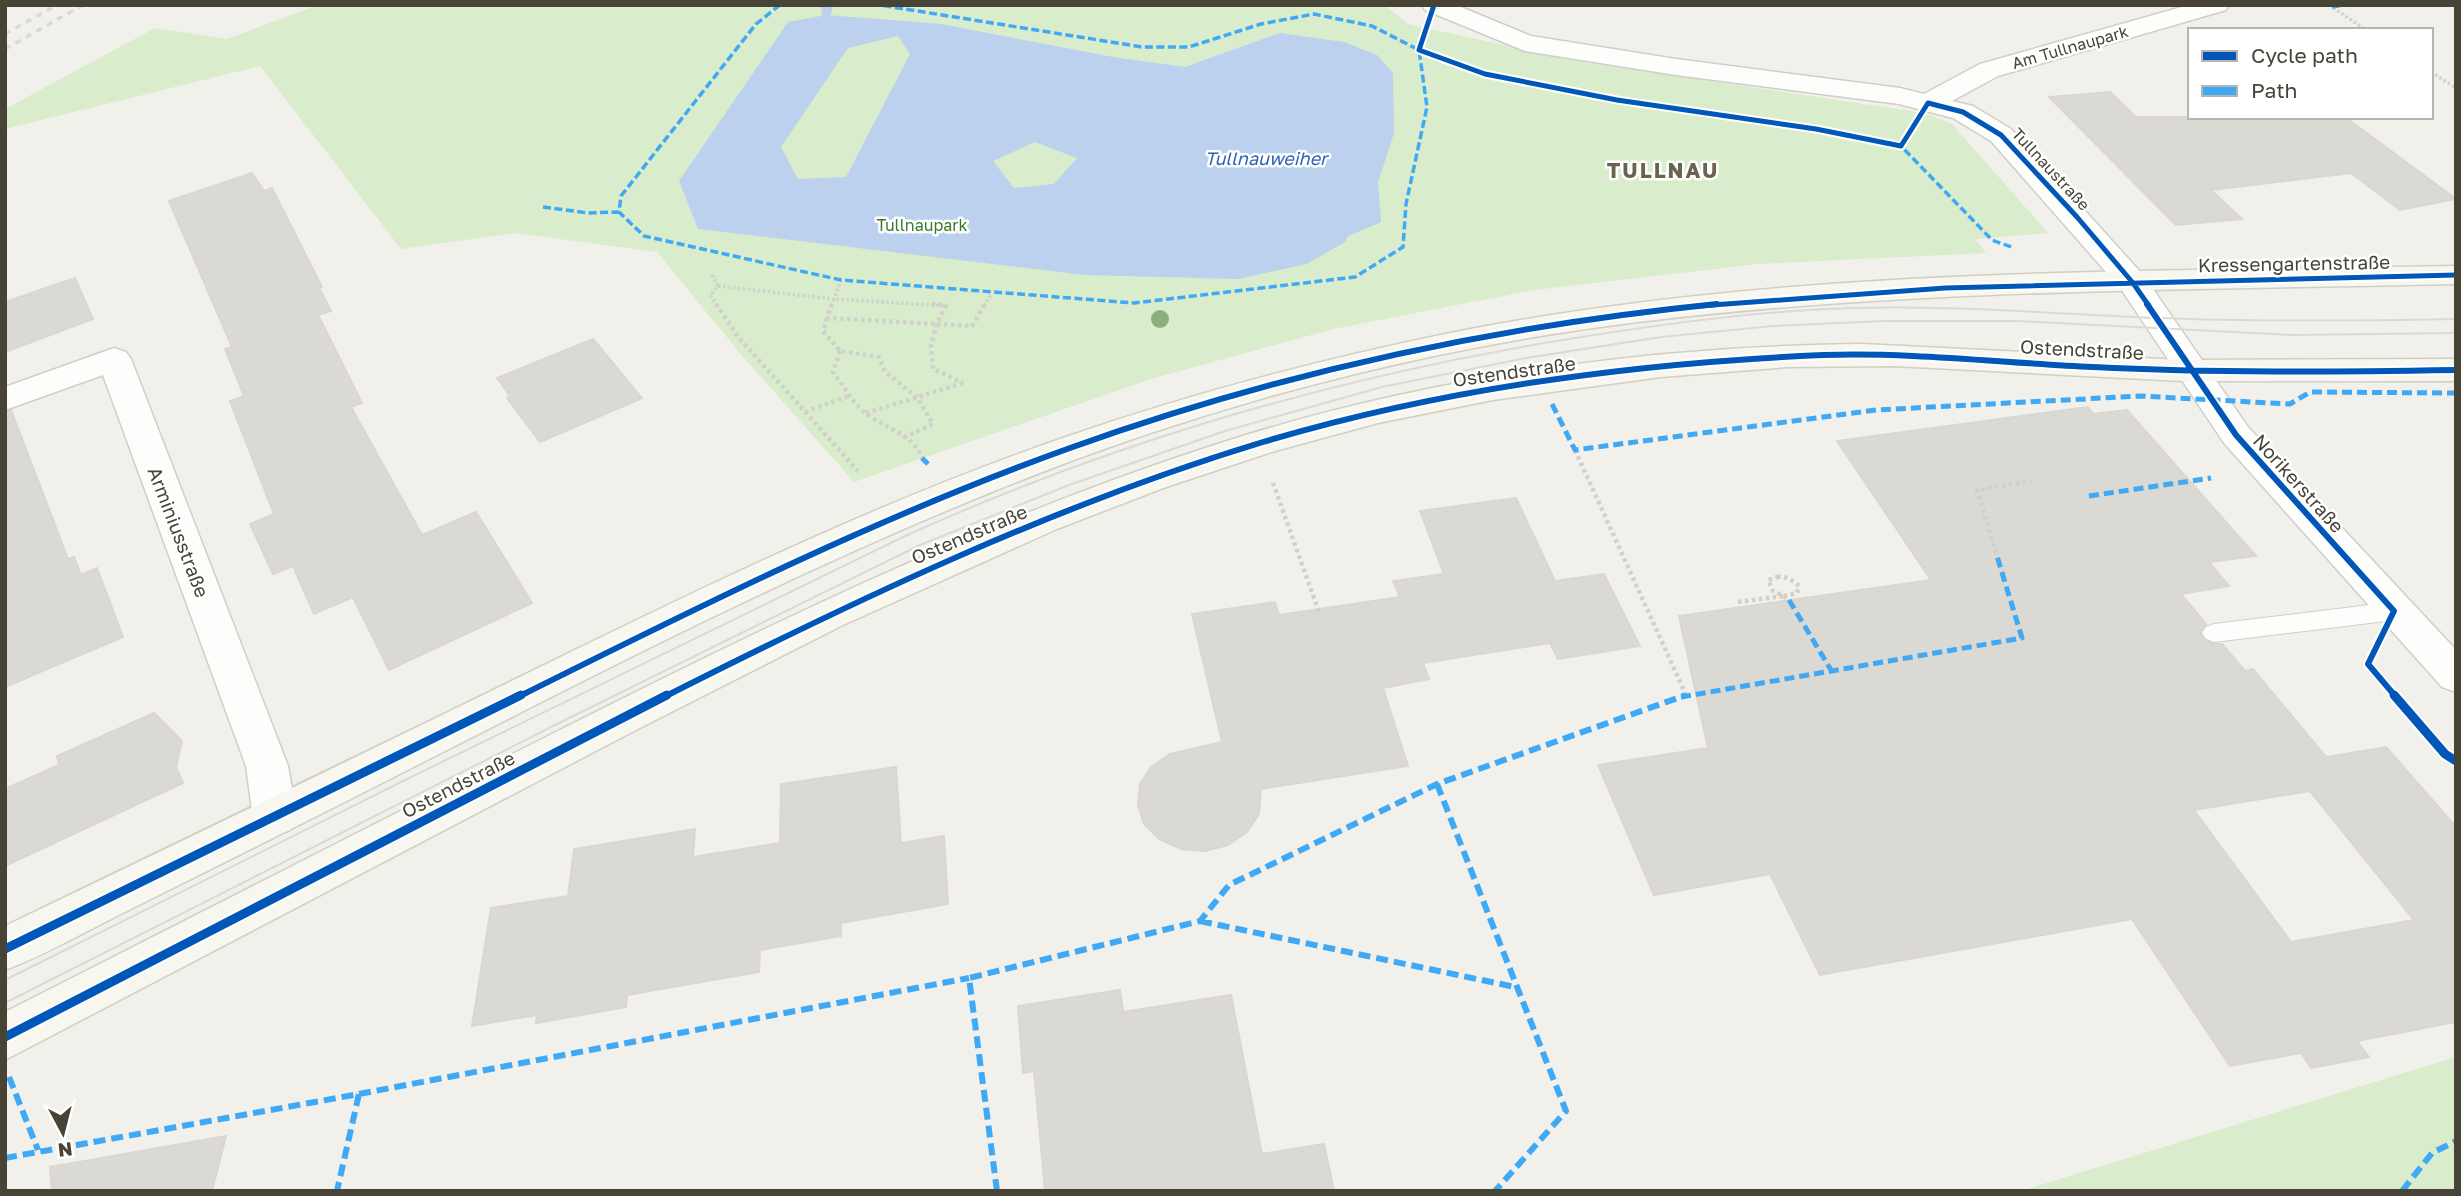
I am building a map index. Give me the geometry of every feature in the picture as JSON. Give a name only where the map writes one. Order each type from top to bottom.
[{"type":"main road","name":"Kressengartenstraße","points":[[2133,283],[2456,275]]},
{"type":"main road","name":"Ostendstraße","points":[[5,949],[635,639],[878,526],[1074,447],[1251,391],[1428,348],[1635,313],[1782,298],[1926,289],[2133,283]]},
{"type":"main road","name":"Ostendstraße","points":[[5,1037],[515,772],[856,602],[1069,509],[1247,446],[1384,408],[1607,373],[1740,361],[1829,355],[1899,356],[2096,367],[2190,369]]},
{"type":"main road","points":[[2190,369],[2456,370]]},
{"type":"street","name":"Tullnaustraße","points":[[1434,5],[1525,43],[1676,67],[1900,96],[1963,112],[2001,135],[2133,283]]},
{"type":"street","name":"Am Tullnaupark","points":[[1928,103],[1989,70],[2217,5]]},
{"type":"street","name":"Ostendstraße","points":[[2133,283],[2190,369]]},
{"type":"street","name":"Arminiusstraße","points":[[5,398],[114,359],[267,766],[275,817]]},
{"type":"street","name":"Norikerstraße","points":[[2190,369],[2244,445],[2393,611],[2456,676]]},
{"type":"lane","points":[[2214,633],[2393,611]]},
{"type":"path","points":[[2329,5],[2364,28]]},
{"type":"path","points":[[2433,73],[2456,89]]},
{"type":"path","points":[[712,275],[718,286]]},
{"type":"path","points":[[841,280],[822,331],[840,351],[879,357],[885,372],[917,397],[933,424],[904,437]]},
{"type":"path","points":[[718,286],[834,299],[946,305],[936,326],[929,358],[933,369],[963,383],[865,413]]},
{"type":"path","points":[[718,286],[710,295],[739,338],[858,471]]},
{"type":"path","points":[[827,318],[972,326],[992,293]]},
{"type":"path","points":[[840,351],[833,372],[865,413],[904,437],[920,450],[922,458]]},
{"type":"path","points":[[805,412],[851,395]]},
{"type":"path","points":[[1575,450],[1686,695]]},
{"type":"path","points":[[1270,477],[1319,612]]},
{"type":"path","points":[[1996,553],[1978,490],[2033,481]]},
{"type":"path","points":[[1738,602],[1777,597],[1788,595],[1797,593],[1799,586],[1791,578],[1777,576],[1768,580],[1769,587],[1774,594],[1786,596],[1789,600]]},
{"type":"green space","name":"Tullnaupark","points":[[318,5],[1384,5],[1408,24],[1576,61],[1924,113],[1952,124],[2048,233],[1975,239],[1986,253],[1758,264],[1534,290],[1333,329],[1151,379],[854,482],[744,358],[657,252],[515,233],[401,249],[260,66],[5,129],[5,109],[155,28],[227,39]]},
{"type":"green space","points":[[2456,1057],[2456,1191],[2021,1191]]},
{"type":"water","name":"Tullnauweiher","points":[[826,15],[941,24],[1113,57],[1185,67],[1280,33],[1344,42],[1377,55],[1393,73],[1394,133],[1378,182],[1381,222],[1348,236],[1345,242],[1307,264],[1238,279],[1085,275],[698,229],[679,181],[788,22]],"holes":[[[898,36],[910,54],[846,177],[798,179],[781,147],[848,48]],[[1035,142],[1077,158],[1054,184],[1014,188],[993,161]]]},
{"type":"building","points":[[2110,92],[2136,117],[2348,119],[2456,199],[2400,210],[2351,173],[2211,190],[2242,219],[2176,225],[2049,97]]},
{"type":"building","points":[[252,173],[264,191],[272,188],[322,287],[319,288],[331,311],[318,315],[362,403],[351,407],[422,535],[476,512],[532,603],[389,670],[353,597],[314,614],[293,566],[273,574],[250,524],[274,514],[230,401],[244,396],[225,349],[232,347],[169,201]]},
{"type":"building","points":[[75,278],[93,319],[5,352],[5,302]]},
{"type":"building","points":[[593,339],[642,398],[540,442],[507,398],[510,396],[497,378]]},
{"type":"building","points":[[2088,407],[2093,414],[2127,410],[2256,556],[2209,562],[2229,586],[2181,594],[2206,624],[2200,632],[2204,640],[2222,644],[2245,671],[2253,669],[2326,757],[2386,747],[2456,827],[2456,1022],[2357,1041],[2369,1057],[2311,1068],[2301,1053],[2230,1066],[2132,919],[1820,975],[1770,874],[1654,895],[1598,765],[1708,748],[1679,616],[1931,580],[1837,441]],"holes":[[[2310,791],[2414,920],[2291,942],[2194,810]]]},
{"type":"building","points":[[11,410],[68,559],[74,557],[81,575],[97,568],[123,637],[5,687],[5,412]]},
{"type":"building","points":[[1516,498],[1555,581],[1604,574],[1640,646],[1558,659],[1550,643],[1423,663],[1429,679],[1383,688],[1408,766],[1261,789],[1259,814],[1247,832],[1228,845],[1205,851],[1181,849],[1159,839],[1144,824],[1138,805],[1140,784],[1151,767],[1170,754],[1222,742],[1192,614],[1275,602],[1279,615],[1400,597],[1393,581],[1444,574],[1420,511]]},
{"type":"building","points":[[154,713],[182,741],[176,767],[183,783],[5,866],[5,789],[59,765],[57,756]]},
{"type":"building","points":[[896,767],[901,843],[944,836],[948,904],[841,923],[841,936],[760,950],[759,972],[627,995],[626,1007],[536,1023],[537,1015],[472,1026],[491,908],[568,896],[574,849],[695,829],[693,857],[780,843],[781,784]]},
{"type":"building","points":[[1120,990],[1123,1012],[1231,995],[1262,1154],[1324,1144],[1334,1191],[1045,1191],[1034,1071],[1023,1073],[1018,1006]]},
{"type":"building","points":[[226,1136],[212,1191],[52,1191],[50,1167]]},
{"type":"waterway","points":[[826,15],[827,5]]},
{"type":"tram line","points":[[5,980],[405,780],[903,537],[1067,470],[1235,414],[1407,370],[1494,352],[1648,327],[1783,312],[1851,308],[1928,308],[2235,320],[2456,319]]},
{"type":"tram line","points":[[5,1003],[557,724],[920,545],[1069,485],[1225,431],[1382,387],[1526,358],[1661,337],[1773,326],[1885,321],[2017,321],[2292,335],[2456,333]]},
{"type":"railway","points":[[5,34],[57,5]]},
{"type":"railway","points":[[5,49],[83,5]]},
{"type":"marked path","points":[[780,5],[756,24],[621,196],[619,212],[644,236],[841,280],[1134,303],[1355,277],[1403,247],[1406,204],[1427,107],[1419,50],[1372,26],[1314,14],[1261,24],[1189,47],[1142,47],[880,5]]},
{"type":"marked path","points":[[2332,7],[2346,5]]},
{"type":"marked path","points":[[1895,144],[1901,146],[1992,240],[2014,248]]},
{"type":"marked path","points":[[543,207],[588,213],[619,212]]},
{"type":"marked path","points":[[1552,404],[1575,450],[1876,410],[2140,396],[2290,404],[2310,392],[2456,393]]},
{"type":"marked path","points":[[922,458],[928,464]]},
{"type":"marked path","points":[[2089,496],[2211,478]]},
{"type":"marked path","points":[[997,1191],[969,978],[1200,921],[1229,885],[1437,784],[1686,695],[2022,638],[1996,553]]},
{"type":"marked path","points":[[1789,600],[1831,670]]},
{"type":"marked path","points":[[1437,784],[1566,1111],[1495,1191]]},
{"type":"marked path","points":[[1200,921],[1515,987]]},
{"type":"marked path","points":[[359,1094],[969,978]]},
{"type":"marked path","points":[[9,1077],[38,1150]]},
{"type":"marked path","points":[[5,1158],[359,1094],[337,1191]]},
{"type":"marked path","points":[[2402,1191],[2432,1153],[2456,1141]]},
{"type":"cycle path","points":[[1434,5],[1419,50],[1485,74],[1617,100],[1816,129],[1901,146],[1928,103],[1963,112],[2001,135],[2077,217],[2133,283],[2236,435],[2394,611],[2368,664],[2445,754],[2456,761]]},
{"type":"cycle path","points":[[5,949],[706,604],[886,521],[1070,448],[1164,416],[1259,389],[1400,354],[1496,335],[1640,312],[1741,302],[2047,284],[2456,275]]},
{"type":"cycle path","points":[[5,1037],[619,719],[830,615],[1044,520],[1153,478],[1264,442],[1378,412],[1493,389],[1746,359],[1895,355],[2182,370],[2456,370]]},
{"type":"district","name":"TULLNAU","points":[[1663,170]]}]
